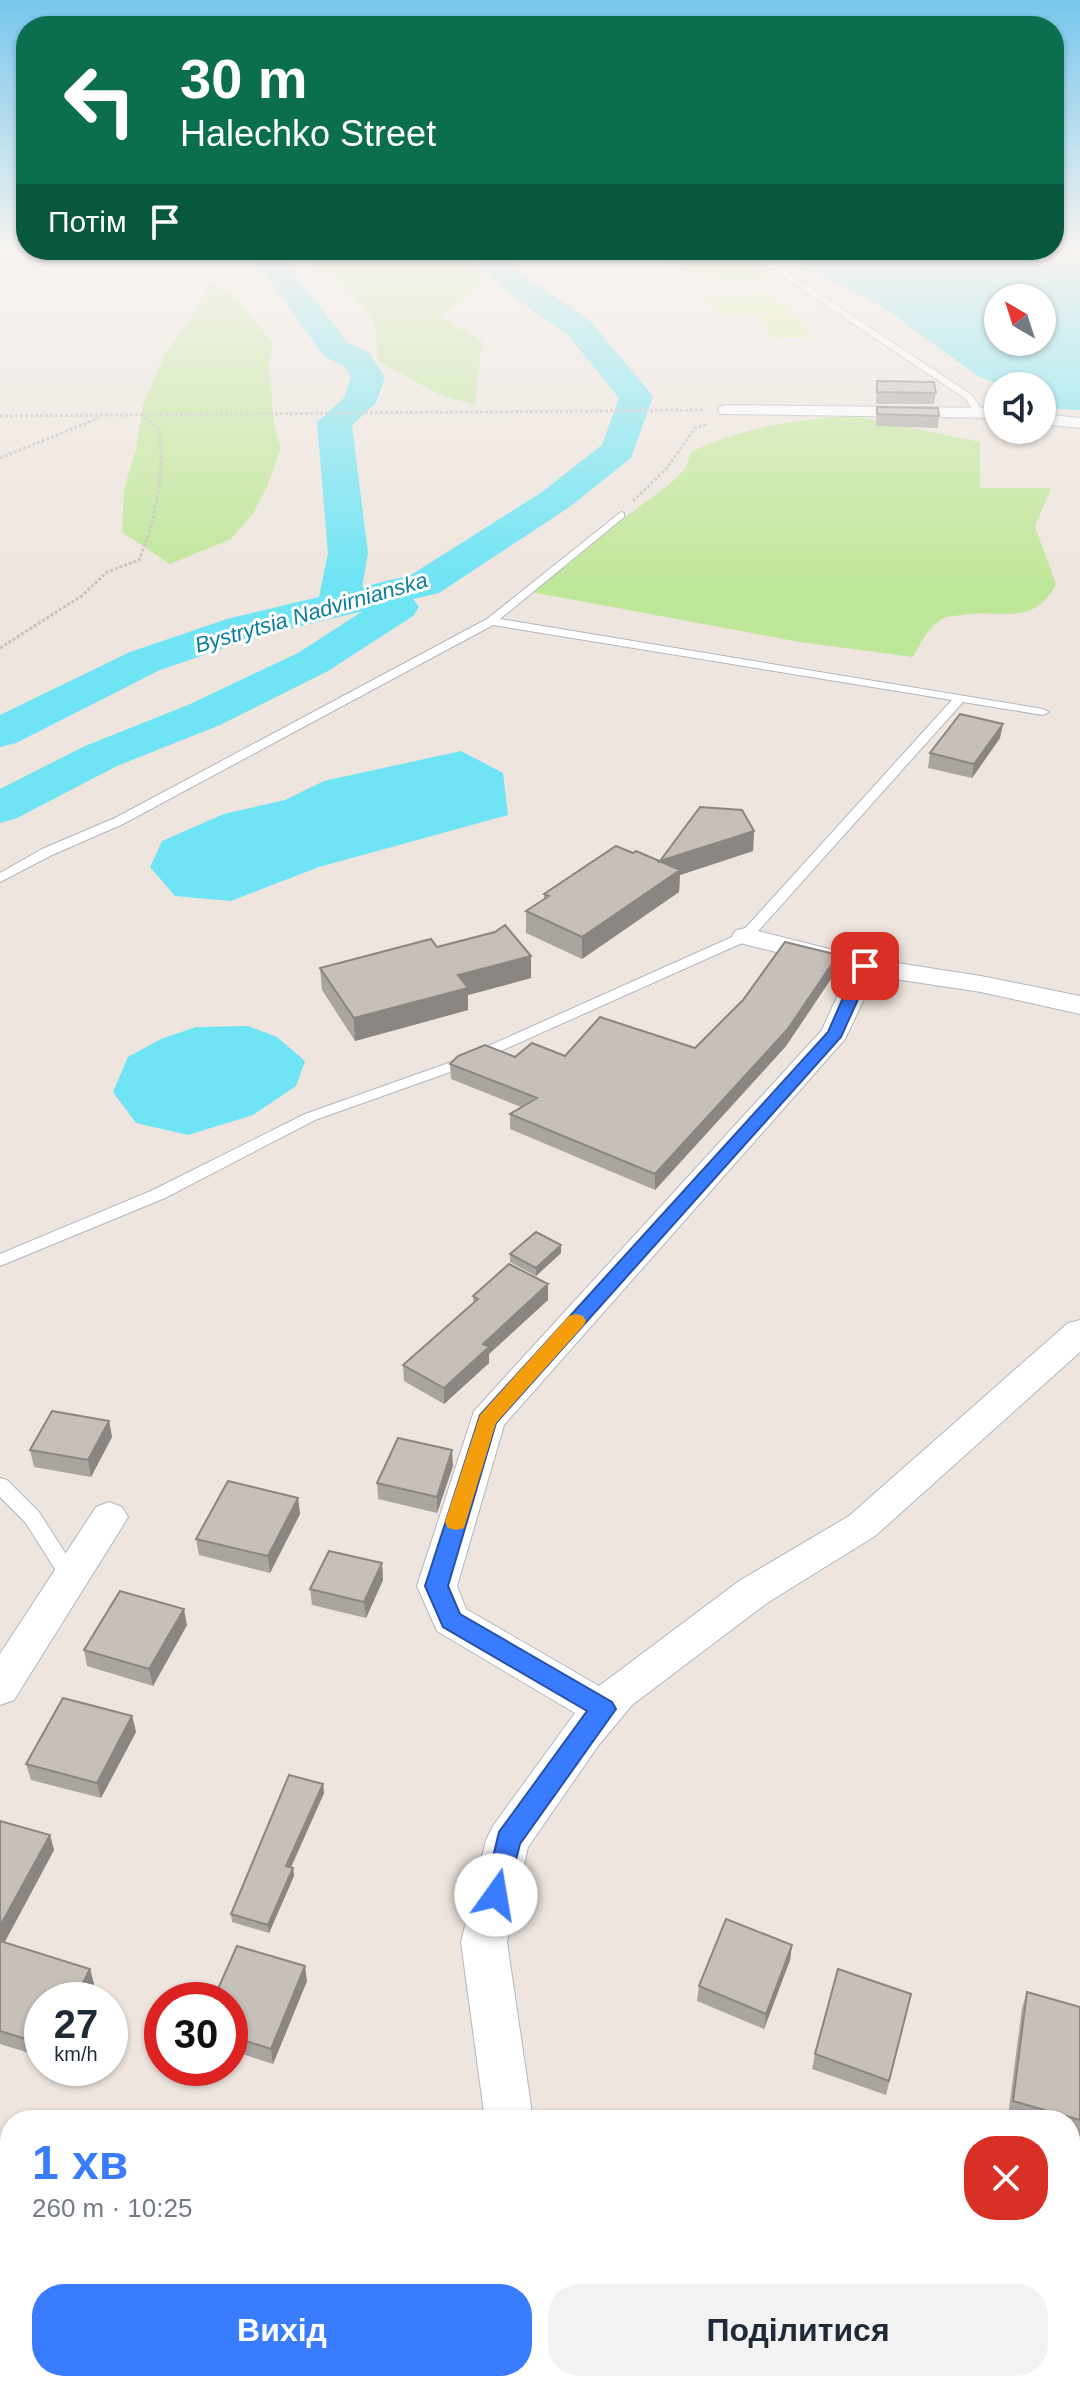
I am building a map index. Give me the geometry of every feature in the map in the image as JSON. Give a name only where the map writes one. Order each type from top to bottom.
[{"type":"street","points":[[724,414],[984,412]]},
{"type":"street","points":[[1056,420],[1080,423]]},
{"type":"street","points":[[746,936],[865,966],[981,984],[1080,1005]]},
{"type":"street","points":[[604,1709],[451,1620],[437,1586],[487,1420],[835,1033],[865,966]]},
{"type":"street","points":[[508,2110],[484,1942],[508,1840],[583,1733],[618,1693],[753,1592],[862,1526],[1080,1332]]},
{"type":"street","points":[[0,1688],[109,1517]]},
{"type":"lane","points":[[914,361],[969,397],[978,411]]},
{"type":"lane","points":[[0,878],[47,852],[119,821],[491,621],[624,510]]},
{"type":"lane","points":[[491,621],[1043,712]]},
{"type":"lane","points":[[0,1260],[159,1194],[310,1117],[462,1063],[746,936],[959,700]]},
{"type":"lane","points":[[0,1485],[32,1517],[71,1579]]},
{"type":"path","points":[[0,414],[724,414]]},
{"type":"path","points":[[0,648],[83,595],[107,572],[139,560],[148,542],[163,446],[159,429],[141,414]]},
{"type":"path","points":[[624,510],[651,487],[695,428],[724,414]]},
{"type":"path","points":[[0,458],[105,415]]},
{"type":"green space","points":[[162,361],[269,361],[274,426],[281,448],[267,487],[254,512],[231,539],[170,564],[122,532],[124,489],[136,449],[143,405]]},
{"type":"green space","points":[[378,361],[480,361],[475,405],[438,394]]},
{"type":"green space","points":[[854,416],[980,442],[980,488],[1051,488],[1035,527],[1056,584],[1047,597],[1027,611],[944,618],[929,630],[913,657],[800,642],[526,591],[671,483],[685,469],[691,452],[750,430],[812,419]]},
{"type":"water","points":[[957,361],[1080,361],[1080,410],[1056,409],[1056,372],[984,372],[984,379]]},
{"type":"water","points":[[461,751],[503,773],[508,815],[319,867],[231,901],[175,896],[150,867],[162,841],[224,814],[285,800],[324,781]]},
{"type":"water","points":[[248,1026],[277,1037],[305,1061],[296,1086],[253,1115],[188,1135],[136,1123],[113,1092],[128,1057],[161,1039],[196,1027]]},
{"type":"building","points":[[877,381],[934,382],[936,393],[877,392]]},
{"type":"building","points":[[877,407],[938,408],[939,416],[877,414]]},
{"type":"building","points":[[960,714],[1003,724],[974,764],[930,753]]},
{"type":"building","points":[[700,807],[742,810],[754,831],[660,861]]},
{"type":"building","points":[[616,846],[680,870],[582,937],[526,911],[549,896],[544,894]]},
{"type":"building","points":[[505,925],[531,956],[458,975],[468,988],[354,1018],[320,968],[431,939],[437,947],[495,932]]},
{"type":"building","points":[[785,942],[838,955],[787,1030],[655,1174],[510,1114],[537,1098],[450,1064],[458,1056],[485,1045],[515,1057],[532,1043],[565,1056],[600,1017],[695,1048],[743,1000]]},
{"type":"building","points":[[536,1232],[561,1245],[536,1268],[510,1254]]},
{"type":"building","points":[[509,1264],[548,1284],[483,1344],[489,1347],[444,1388],[403,1365],[478,1299],[473,1296]]},
{"type":"building","points":[[52,1411],[109,1421],[88,1460],[30,1450]]},
{"type":"building","points":[[398,1438],[452,1450],[437,1497],[377,1483]]},
{"type":"building","points":[[228,1481],[298,1498],[268,1556],[196,1539]]},
{"type":"building","points":[[329,1551],[382,1563],[364,1602],[310,1589]]},
{"type":"building","points":[[120,1591],[184,1609],[149,1669],[84,1650]]},
{"type":"building","points":[[63,1698],[132,1716],[97,1783],[26,1764]]},
{"type":"building","points":[[289,1775],[323,1784],[286,1866],[293,1868],[268,1925],[231,1914]]},
{"type":"building","points":[[0,1821],[50,1835],[0,1926]]},
{"type":"building","points":[[726,1919],[792,1945],[766,2014],[699,1986]]},
{"type":"building","points":[[0,1941],[90,1969],[83,1982],[24,1982],[24,2038],[0,2031]]},
{"type":"building","points":[[237,1946],[305,1966],[271,2049],[248,2042],[248,1982],[221,1982]]},
{"type":"building","points":[[838,1969],[911,1994],[889,2081],[815,2054]]},
{"type":"building","points":[[1027,1992],[1080,2007],[1080,2110],[1045,2110],[1013,2101]]},
{"type":"waterway","points":[[338,605],[348,553],[334,422],[359,403],[368,377],[357,361]]},
{"type":"waterway","name":"Bystrytsia Nadvirnianska","points":[[338,605],[425,584],[555,500],[618,450],[636,397],[606,361]]},
{"type":"waterway","name":"Bystrytsia Nadvirnianska","points":[[0,733],[145,661],[242,628],[338,605]]},
{"type":"waterway","points":[[0,808],[101,756],[204,715],[313,662],[398,607]]},
{"type":"slow traffic","points":[[456,1522],[487,1420],[576,1321]]},
{"type":"route","points":[[496,1895],[508,1840],[583,1733],[604,1709],[451,1620],[437,1586],[487,1420],[835,1033],[865,966]]}]
